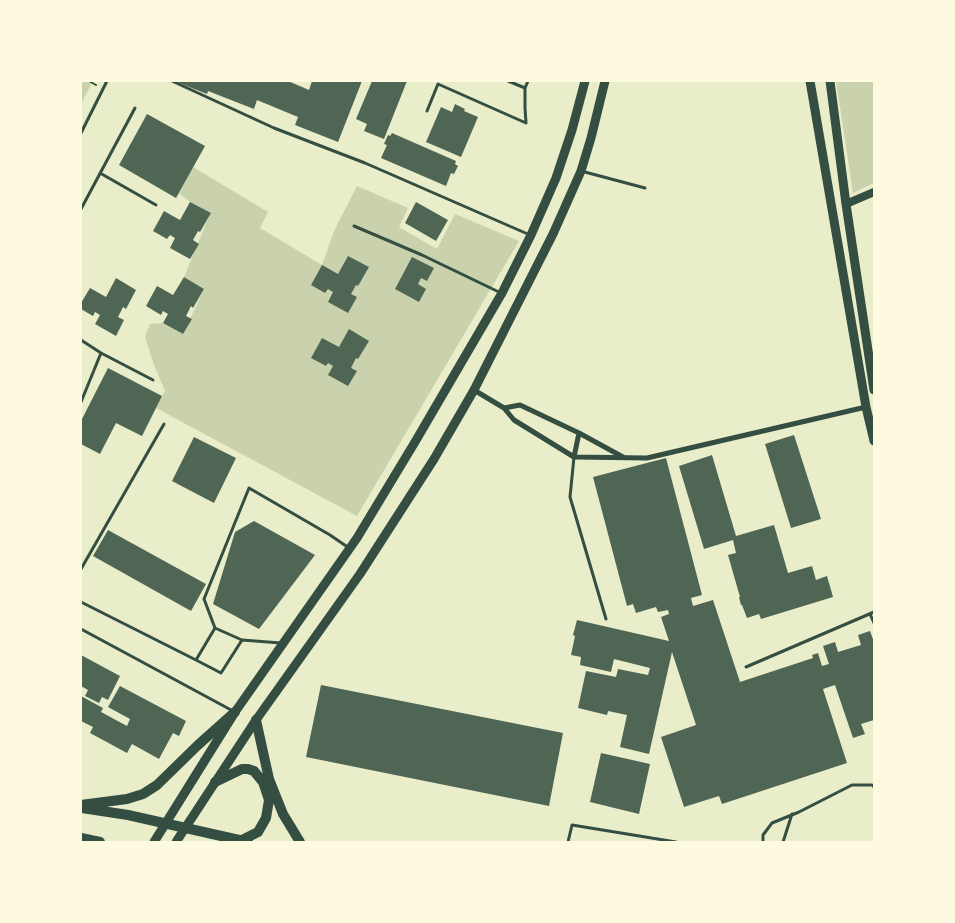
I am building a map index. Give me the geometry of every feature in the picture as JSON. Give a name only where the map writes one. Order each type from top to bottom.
[{"type":"highway","points":[[81,807],[127,799],[143,794],[157,785],[198,745],[236,712]]},
{"type":"highway","points":[[256,720],[269,779],[283,814],[300,842]]},
{"type":"highway","points":[[81,807],[245,841],[258,832],[266,818],[269,800],[263,782],[254,771],[248,769],[242,769],[215,782]]},
{"type":"highway","points":[[81,838],[100,842]]},
{"type":"main road","points":[[154,842],[236,712],[350,548],[415,442],[502,293],[531,235],[559,170],[585,81]]},
{"type":"main road","points":[[176,842],[256,720],[360,574],[434,459],[474,390],[553,234],[581,171],[605,81]]},
{"type":"main road","points":[[810,81],[866,407],[874,441]]},
{"type":"main road","points":[[830,81],[874,390]]},
{"type":"street","points":[[846,204],[874,192]]},
{"type":"street","points":[[474,390],[504,408],[514,420],[574,457],[648,458],[866,407]]},
{"type":"street","points":[[504,408],[520,405],[624,457]]},
{"type":"street","points":[[574,457],[579,433]]},
{"type":"lane","points":[[81,132],[107,81]]},
{"type":"lane","points":[[172,81],[274,128],[365,163],[531,235]]},
{"type":"lane","points":[[508,81],[524,88]]},
{"type":"lane","points":[[427,111],[438,84],[526,123],[524,88],[528,81]]},
{"type":"lane","points":[[81,209],[135,108]]},
{"type":"lane","points":[[581,171],[645,188]]},
{"type":"lane","points":[[100,173],[156,205]]},
{"type":"lane","points":[[354,226],[422,255],[502,293]]},
{"type":"lane","points":[[81,340],[101,353],[153,380]]},
{"type":"lane","points":[[81,402],[101,353]]},
{"type":"lane","points":[[81,569],[164,424]]},
{"type":"lane","points":[[574,457],[570,497],[606,619]]},
{"type":"lane","points":[[284,643],[275,644],[242,640],[215,628],[204,599],[249,488],[350,548]]},
{"type":"lane","points":[[81,602],[220,673],[242,640]]},
{"type":"lane","points":[[746,667],[872,613],[874,623]]},
{"type":"lane","points":[[196,660],[215,628]]},
{"type":"lane","points":[[81,629],[236,712]]},
{"type":"lane","points":[[763,842],[763,835],[772,823],[852,785],[873,785]]},
{"type":"lane","points":[[783,842],[792,814]]},
{"type":"lane","points":[[568,842],[572,825],[676,842]]},
{"type":"green space","points":[[81,81],[93,81],[81,104]]},
{"type":"green space","points":[[836,81],[874,81],[874,183],[853,193]]},
{"type":"green space","points":[[193,167],[268,212],[260,228],[322,265],[334,231],[357,186],[408,208],[399,227],[437,249],[455,214],[519,241],[357,516],[156,408],[165,391],[145,337],[150,324],[163,323],[183,334],[204,289],[184,277],[210,214],[179,193]]},
{"type":"building","points":[[174,81],[288,81],[309,90],[312,81],[362,81],[338,142],[295,125],[298,117],[257,100],[254,109],[208,91],[207,94]]},
{"type":"building","points":[[372,81],[407,81],[384,139],[364,131],[367,124],[356,119]]},
{"type":"building","points":[[455,104],[465,109],[464,111],[478,117],[461,157],[426,142],[441,107],[452,112]]},
{"type":"building","points":[[147,114],[205,146],[176,198],[119,165]]},
{"type":"building","points":[[392,133],[456,161],[455,164],[458,166],[454,174],[451,173],[446,186],[381,158],[387,145],[384,144],[388,135],[390,136]]},
{"type":"building","points":[[190,202],[211,213],[193,240],[199,244],[190,259],[170,248],[175,238],[170,235],[167,239],[153,231],[164,211],[180,220]]},
{"type":"building","points":[[416,202],[448,220],[436,241],[405,223]]},
{"type":"building","points":[[348,256],[369,267],[351,294],[357,297],[348,313],[328,302],[333,292],[328,289],[325,293],[311,285],[322,265],[338,274]]},
{"type":"building","points":[[412,257],[434,268],[427,281],[421,278],[418,284],[426,289],[419,302],[395,289]]},
{"type":"building","points":[[184,277],[204,289],[186,316],[192,319],[183,334],[163,323],[168,314],[163,311],[161,315],[146,306],[157,286],[173,295]]},
{"type":"building","points":[[116,278],[136,290],[126,309],[123,307],[118,317],[124,320],[116,336],[95,324],[100,315],[95,312],[93,316],[81,309],[81,303],[90,288],[106,297]]},
{"type":"building","points":[[349,329],[369,341],[351,368],[357,371],[348,386],[328,375],[333,366],[328,363],[326,366],[311,358],[322,338],[339,347]]},
{"type":"building","points":[[108,368],[162,396],[142,436],[116,423],[100,454],[81,444],[81,421]]},
{"type":"building","points":[[794,435],[821,519],[791,528],[765,444]]},
{"type":"building","points":[[194,437],[236,458],[214,503],[172,481]]},
{"type":"building","points":[[712,455],[736,536],[774,525],[788,573],[812,566],[816,580],[827,576],[833,597],[761,619],[759,614],[747,618],[741,605],[728,555],[736,553],[733,540],[704,549],[679,466]]},
{"type":"building","points":[[666,458],[702,595],[691,598],[693,606],[713,600],[740,682],[813,658],[812,655],[818,653],[822,666],[829,664],[823,646],[835,642],[838,652],[861,645],[858,635],[870,631],[874,642],[874,720],[861,724],[865,734],[853,738],[835,685],[823,689],[847,763],[722,804],[719,796],[684,807],[661,737],[696,725],[672,652],[649,754],[620,747],[627,715],[608,711],[607,715],[578,708],[586,671],[616,677],[618,669],[648,675],[650,668],[614,659],[611,672],[580,665],[581,657],[571,655],[577,620],[669,641],[661,617],[669,614],[668,610],[658,612],[656,607],[636,613],[633,604],[627,606],[593,477]]},
{"type":"building","points":[[254,521],[315,555],[259,629],[213,604],[235,532]]},
{"type":"building","points":[[108,530],[206,584],[191,611],[93,556]]},
{"type":"building","points":[[81,655],[120,676],[108,700],[102,697],[99,703],[85,696],[88,690],[81,686]]},
{"type":"building","points":[[321,685],[563,733],[549,806],[306,757]]},
{"type":"building","points":[[120,686],[186,721],[179,736],[173,733],[159,759],[132,744],[127,753],[90,733],[93,727],[81,721],[81,696],[103,708],[101,712],[127,726],[130,719],[108,707]]},
{"type":"building","points":[[601,753],[650,764],[639,814],[590,802]]}]
